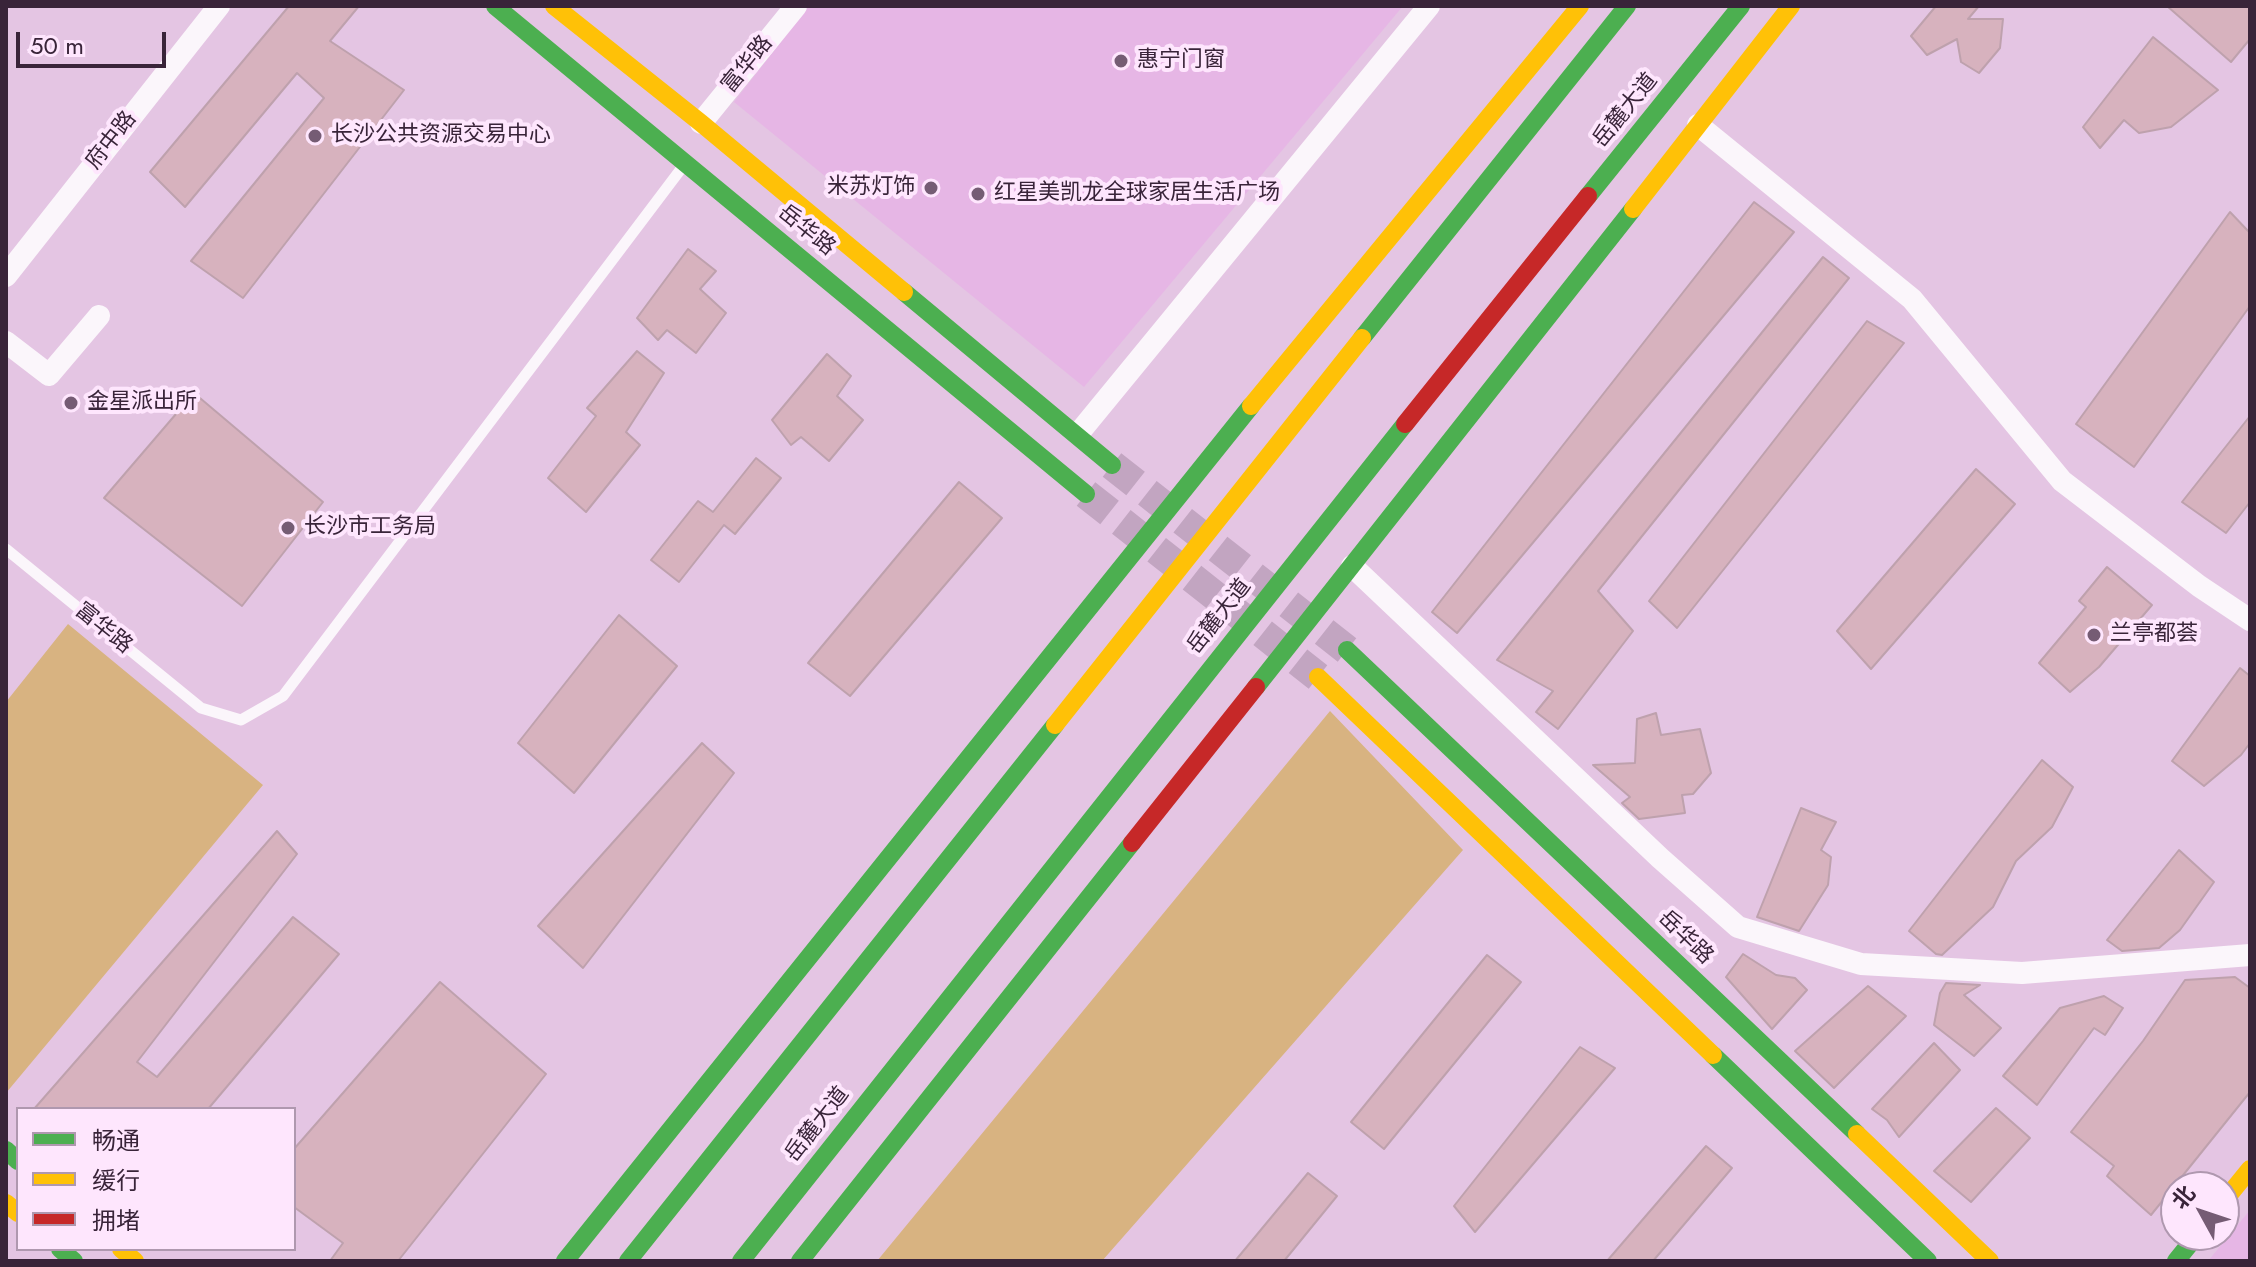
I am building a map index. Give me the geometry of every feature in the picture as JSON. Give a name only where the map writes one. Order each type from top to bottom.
[{"type":"main road","name":"岳华路","points":[[495,6],[1086,494]]},
{"type":"main road","name":"岳华路","points":[[554,6],[701,123],[1112,465]]},
{"type":"main road","points":[[565,1261],[1227,435],[1580,6]]},
{"type":"main road","points":[[628,1261],[1627,6]]},
{"type":"main road","points":[[800,1261],[1352,566],[1791,6]]},
{"type":"main road","name":"岳麓大道","points":[[741,1261],[1246,622],[1740,7]]},
{"type":"main road","name":"岳华路","points":[[1347,650],[1990,1261]]},
{"type":"main road","points":[[1318,677],[1928,1261]]},
{"type":"street","name":"府中路","points":[[6,276],[219,6]]},
{"type":"street","name":"富华路","points":[[701,123],[796,6]]},
{"type":"street","points":[[1078,434],[1429,6]]},
{"type":"street","points":[[1698,125],[1912,299],[2062,481],[2199,586],[2250,620]]},
{"type":"street","points":[[6,342],[49,375],[99,316]]},
{"type":"street","points":[[1352,566],[1738,927],[1861,964],[1993,972],[2022,973],[2250,955]]},
{"type":"lane","name":"富华路","points":[[6,549],[201,708],[241,720],[283,696],[686,163]]},
{"type":"shaded area","points":[[809,6],[1403,6],[1084,387],[734,102]]},
{"type":"shaded area","points":[[68,624],[263,785],[6,1093],[6,702]]},
{"type":"shaded area","points":[[1330,711],[1463,850],[1102,1261],[877,1261]]},
{"type":"shaded area","points":[[2250,1210],[2250,1261],[2208,1261],[2216,1251],[2240,1251],[2240,1222]]},
{"type":"building","points":[[289,6],[359,6],[330,41],[404,90],[243,298],[191,261],[324,98],[297,73],[185,207],[150,172]]},
{"type":"building","points":[[1936,6],[1979,6],[1968,19],[2003,19],[2000,48],[1979,73],[1961,62],[1957,39],[1927,55],[1911,36]]},
{"type":"building","points":[[2167,6],[2250,6],[2250,39],[2231,62]]},
{"type":"building","points":[[2153,37],[2218,90],[2171,127],[2139,133],[2124,120],[2100,148],[2083,127]]},
{"type":"building","points":[[1754,202],[1794,232],[1457,633],[1432,612]]},
{"type":"building","points":[[2230,212],[2250,233],[2250,306],[2134,467],[2076,424]]},
{"type":"building","points":[[688,249],[716,271],[700,289],[726,313],[696,353],[667,330],[658,340],[637,318]]},
{"type":"building","points":[[1823,257],[1849,278],[1598,591],[1633,631],[1558,729],[1536,712],[1553,691],[1497,660]]},
{"type":"building","points":[[1867,321],[1904,343],[1677,628],[1649,601]]},
{"type":"building","points":[[637,351],[664,373],[626,432],[640,445],[586,512],[548,478],[596,416],[587,408]]},
{"type":"building","points":[[827,354],[851,376],[837,396],[863,420],[829,461],[801,437],[791,445],[772,420]]},
{"type":"building","points":[[194,393],[323,502],[242,606],[104,498]]},
{"type":"building","points":[[2250,416],[2250,502],[2226,533],[2182,502]]},
{"type":"building","points":[[756,458],[781,478],[735,534],[724,525],[679,582],[651,560],[698,501],[713,512]]},
{"type":"building","points":[[1976,469],[2015,504],[1871,669],[1837,631]]},
{"type":"building","points":[[959,482],[1002,518],[850,696],[808,663]]},
{"type":"building","name":"兰亭都荟","points":[[2107,567],[2152,605],[2099,667],[2070,692],[2039,663],[2086,607],[2079,601]]},
{"type":"building","points":[[619,615],[677,666],[574,793],[518,743]]},
{"type":"building","points":[[2240,668],[2250,676],[2250,743],[2241,755],[2204,786],[2172,761]]},
{"type":"building","points":[[1656,713],[1661,735],[1700,729],[1711,773],[1693,794],[1682,795],[1685,813],[1639,819],[1622,803],[1630,797],[1593,765],[1635,763],[1637,719]]},
{"type":"building","points":[[702,743],[734,773],[583,968],[538,926]]},
{"type":"building","points":[[2042,760],[2073,787],[2052,827],[2016,861],[1993,907],[1942,955],[1936,954],[1909,931]]},
{"type":"building","points":[[1801,808],[1836,822],[1821,850],[1831,857],[1828,885],[1799,931],[1757,917]]},
{"type":"building","points":[[277,831],[297,854],[137,1062],[157,1077],[293,917],[339,954],[210,1107],[36,1107]]},
{"type":"building","points":[[2179,850],[2214,882],[2180,930],[2159,948],[2122,951],[2107,940]]},
{"type":"building","points":[[1743,954],[1776,975],[1795,978],[1807,990],[1772,1029],[1726,977]]},
{"type":"building","points":[[1487,955],[1521,982],[1384,1149],[1351,1122]]},
{"type":"building","points":[[2235,977],[2250,988],[2250,1092],[2186,1171],[2160,1171],[2160,1204],[2151,1215],[2107,1176],[2114,1166],[2071,1132],[2143,1041],[2185,980]]},
{"type":"building","points":[[440,982],[546,1074],[398,1261],[330,1261],[343,1243],[296,1208],[296,1147]]},
{"type":"building","points":[[1946,983],[1980,985],[1964,995],[2001,1028],[1974,1056],[1934,1025],[1940,993]]},
{"type":"building","points":[[1868,986],[1906,1016],[1834,1088],[1795,1051]]},
{"type":"building","points":[[2104,996],[2123,1008],[2105,1035],[2094,1028],[2037,1105],[2003,1076],[2060,1008]]},
{"type":"building","points":[[1934,1043],[1960,1070],[1899,1137],[1887,1120],[1872,1109]]},
{"type":"building","points":[[1580,1047],[1615,1068],[1475,1232],[1454,1206]]},
{"type":"building","points":[[1996,1108],[2030,1138],[1971,1202],[1934,1171]]},
{"type":"building","points":[[1706,1146],[1732,1168],[1653,1261],[1607,1261]]},
{"type":"building","points":[[1308,1173],[1337,1196],[1284,1261],[1235,1261]]},
{"type":"tunnel","points":[[1112,465],[1347,650]]},
{"type":"tunnel","points":[[1086,494],[1318,677]]},
{"type":"traffic: fast","points":[[495,6],[1086,494]]},
{"type":"traffic: fast","points":[[1362,338],[1627,6]]},
{"type":"traffic: fast","points":[[1588,196],[1741,6]]},
{"type":"traffic: fast","points":[[1256,687],[1633,209]]},
{"type":"traffic: fast","points":[[904,292],[1112,465]]},
{"type":"traffic: fast","points":[[565,1261],[1251,406]]},
{"type":"traffic: fast","points":[[741,1261],[1405,424]]},
{"type":"traffic: fast","points":[[1347,650],[1857,1134]]},
{"type":"traffic: fast","points":[[628,1261],[1055,725]]},
{"type":"traffic: fast","points":[[800,1261],[1132,843]]},
{"type":"traffic: fast","points":[[1713,1055],[1928,1261]]},
{"type":"traffic: fast","points":[[6,1150],[16,1159]]},
{"type":"traffic: fast","points":[[62,1251],[74,1261]]},
{"type":"traffic: fast","points":[[2176,1261],[2184,1251]]},
{"type":"traffic: slow","points":[[554,6],[701,123],[904,292]]},
{"type":"traffic: slow","points":[[1251,406],[1580,6]]},
{"type":"traffic: slow","points":[[1633,209],[1791,6]]},
{"type":"traffic: slow","points":[[1055,725],[1362,338]]},
{"type":"traffic: slow","points":[[1318,677],[1713,1055]]},
{"type":"traffic: slow","points":[[1857,1134],[1990,1261]]},
{"type":"traffic: slow","points":[[2240,1181],[2250,1169]]},
{"type":"traffic: slow","points":[[6,1203],[16,1211]]},
{"type":"traffic: slow","points":[[123,1251],[135,1261]]},
{"type":"traffic: jam","points":[[1405,424],[1588,196]]},
{"type":"traffic: jam","points":[[1132,843],[1256,687]]},
{"type":"place","name":"惠宁门窗","points":[[1121,61]]},
{"type":"place","name":"长沙公共资源交易中心","points":[[315,136]]},
{"type":"place","name":"米苏灯饰","points":[[931,188]]},
{"type":"place","name":"红星美凯龙全球家居生活广场","points":[[978,194]]},
{"type":"place","name":"金星派出所","points":[[71,403]]},
{"type":"place","name":"长沙市工务局","points":[[288,528]]},
{"type":"place","name":"兰亭都荟","points":[[2094,635]]}]
